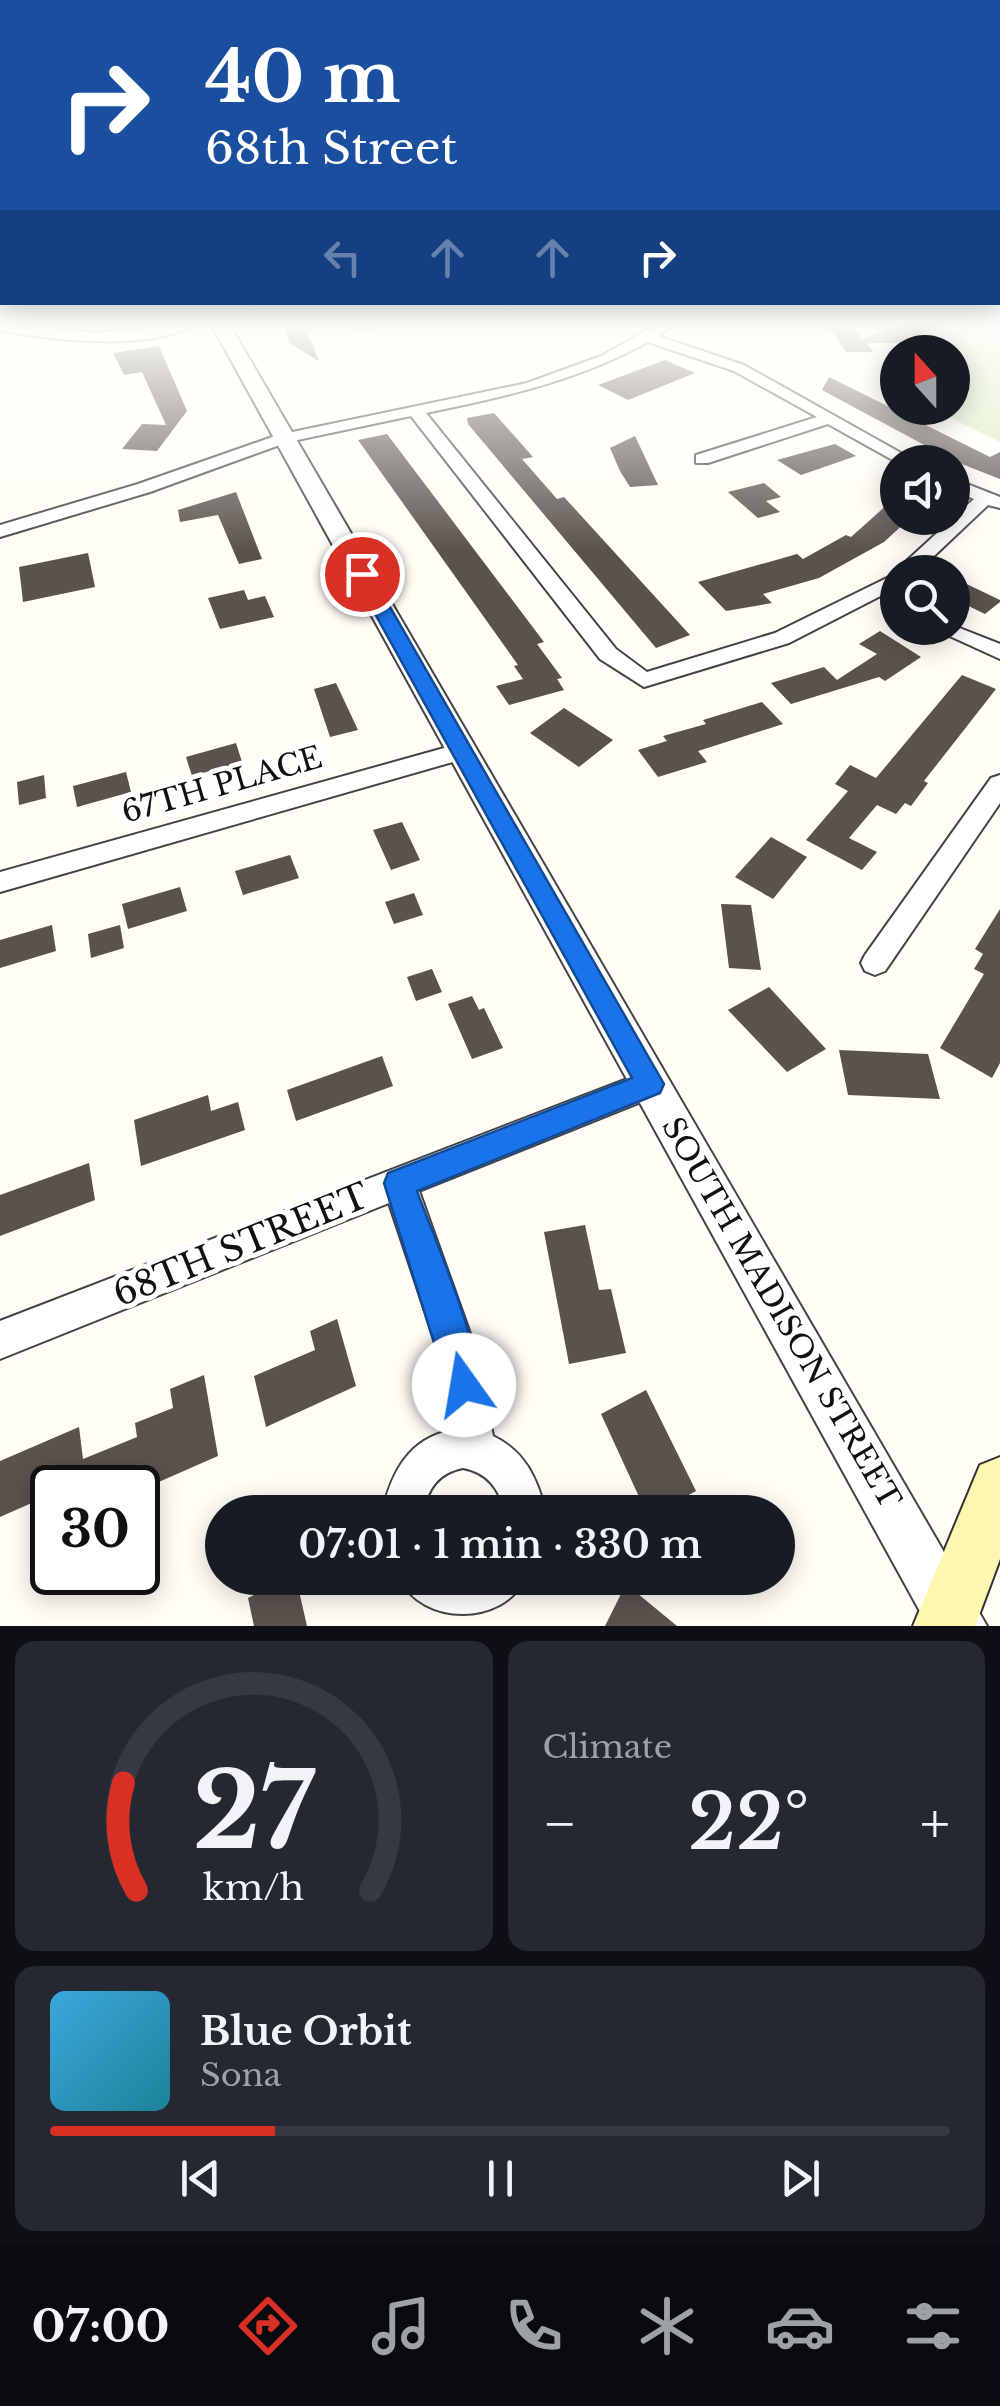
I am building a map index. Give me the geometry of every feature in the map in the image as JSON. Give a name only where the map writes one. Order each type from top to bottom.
[{"type":"main road","points":[[951,1621],[1000,1485]]},
{"type":"street","name":"SOUTH MADISON STREET","points":[[262,398],[951,1621]]},
{"type":"street","points":[[0,531],[144,488],[284,438],[475,398]]},
{"type":"street","points":[[793,398],[880,446]]},
{"type":"street","points":[[417,412],[608,654],[644,680],[782,638],[880,591]]},
{"type":"street","points":[[702,459],[830,418]]},
{"type":"street","points":[[927,555],[992,501]]},
{"type":"street","points":[[970,640],[1000,652]]},
{"type":"street","name":"67TH PLACE","points":[[0,882],[462,752]]},
{"type":"street","points":[[875,963],[1000,784]]},
{"type":"street","name":"68TH STREET","points":[[0,1340],[650,1084]]},
{"type":"street","points":[[399,1183],[458,1353],[475,1448]]},
{"type":"street","points":[[407,1495],[422,1467],[456,1447],[475,1448],[495,1456],[511,1471],[523,1495]]},
{"type":"green space","points":[[970,398],[1000,398],[1000,442],[966,425],[970,425]]},
{"type":"building","points":[[154,398],[181,398],[187,411],[157,451],[122,449],[142,424],[166,425]]},
{"type":"building","points":[[837,398],[871,398],[880,402],[880,421]]},
{"type":"building","points":[[494,413],[533,457],[522,459],[557,499],[564,497],[690,635],[656,648],[468,424],[467,418]]},
{"type":"building","points":[[887,425],[926,425],[966,445],[924,445]]},
{"type":"building","points":[[387,434],[544,642],[537,644],[562,678],[557,679],[564,690],[509,705],[496,686],[523,679],[514,666],[518,665],[358,440]]},
{"type":"building","points":[[635,436],[658,485],[630,487],[620,471],[610,448]]},
{"type":"building","points":[[835,444],[856,456],[801,475],[777,460]]},
{"type":"building","points":[[970,447],[990,457],[1000,452],[1000,479],[970,467]]},
{"type":"building","points":[[764,483],[781,497],[766,501],[780,512],[758,518],[728,492]]},
{"type":"building","points":[[236,492],[262,559],[239,564],[218,515],[180,522],[178,510]]},
{"type":"building","points":[[880,511],[880,535],[892,535],[819,578],[763,594],[772,603],[726,611],[698,582],[797,554],[803,559],[846,535],[851,537]]},
{"type":"building","points":[[88,553],[95,587],[23,602],[19,567]]},
{"type":"building","points":[[970,586],[1000,600],[985,614],[970,607]]},
{"type":"building","points":[[244,590],[248,600],[265,596],[274,617],[220,629],[208,598]]},
{"type":"building","points":[[880,631],[880,645],[902,645],[921,657],[885,681],[879,677],[791,704],[771,683],[824,667],[837,680],[877,654],[859,644]]},
{"type":"building","points":[[962,675],[996,689],[924,781],[928,783],[911,806],[905,803],[896,814],[877,805],[849,838],[877,852],[862,870],[806,840],[848,791],[835,784],[850,765],[876,778]]},
{"type":"building","points":[[336,683],[358,730],[330,737],[314,689]]},
{"type":"building","points":[[762,702],[783,724],[698,751],[707,762],[658,777],[638,750],[667,741],[663,736],[706,724],[703,720]]},
{"type":"building","points":[[564,708],[613,740],[579,767],[530,733]]},
{"type":"building","points":[[236,743],[242,762],[192,776],[186,757]]},
{"type":"building","points":[[126,772],[131,792],[77,807],[73,786]]},
{"type":"building","points":[[44,775],[46,798],[19,805],[17,782]]},
{"type":"building","points":[[402,822],[420,860],[391,870],[373,830]]},
{"type":"building","points":[[771,837],[807,857],[773,899],[735,877]]},
{"type":"building","points":[[290,855],[299,878],[243,895],[235,871]]},
{"type":"building","points":[[180,887],[187,911],[128,929],[122,904]]},
{"type":"building","points":[[414,893],[423,915],[394,924],[385,902]]},
{"type":"building","points":[[721,904],[751,905],[761,970],[729,968]]},
{"type":"building","points":[[1000,909],[1000,1063],[992,1078],[940,1048],[984,974],[974,969],[983,954],[975,949]]},
{"type":"building","points":[[52,925],[56,951],[0,968],[0,940]]},
{"type":"building","points":[[120,925],[124,948],[91,958],[88,934]]},
{"type":"building","points":[[432,969],[442,992],[416,1001],[407,977]]},
{"type":"building","points":[[769,987],[826,1049],[787,1072],[728,1010]]},
{"type":"building","points":[[472,996],[479,1010],[484,1008],[503,1048],[472,1059],[448,1004]]},
{"type":"building","points":[[839,1050],[928,1054],[940,1099],[848,1095]]},
{"type":"building","points":[[382,1056],[393,1086],[296,1121],[287,1090]]},
{"type":"building","points":[[208,1095],[211,1111],[238,1102],[245,1130],[141,1166],[134,1120]]},
{"type":"building","points":[[89,1163],[95,1200],[0,1236],[0,1195]]},
{"type":"building","points":[[585,1225],[599,1290],[611,1289],[626,1353],[569,1364],[544,1232]]},
{"type":"building","points":[[337,1319],[356,1386],[266,1427],[254,1376],[315,1350],[310,1331]]},
{"type":"building","points":[[204,1375],[218,1456],[160,1481],[160,1465],[30,1465],[30,1504],[0,1517],[0,1461],[79,1427],[83,1459],[137,1437],[135,1423],[173,1408],[170,1389]]},
{"type":"building","points":[[646,1390],[696,1491],[689,1495],[638,1495],[601,1414]]},
{"type":"building","points":[[300,1595],[307,1626],[254,1626],[248,1598]]},
{"type":"building","points":[[620,1595],[639,1595],[677,1626],[605,1626]]},
{"type":"route","points":[[362,574],[650,1084],[399,1183],[458,1353],[464,1385]]}]
